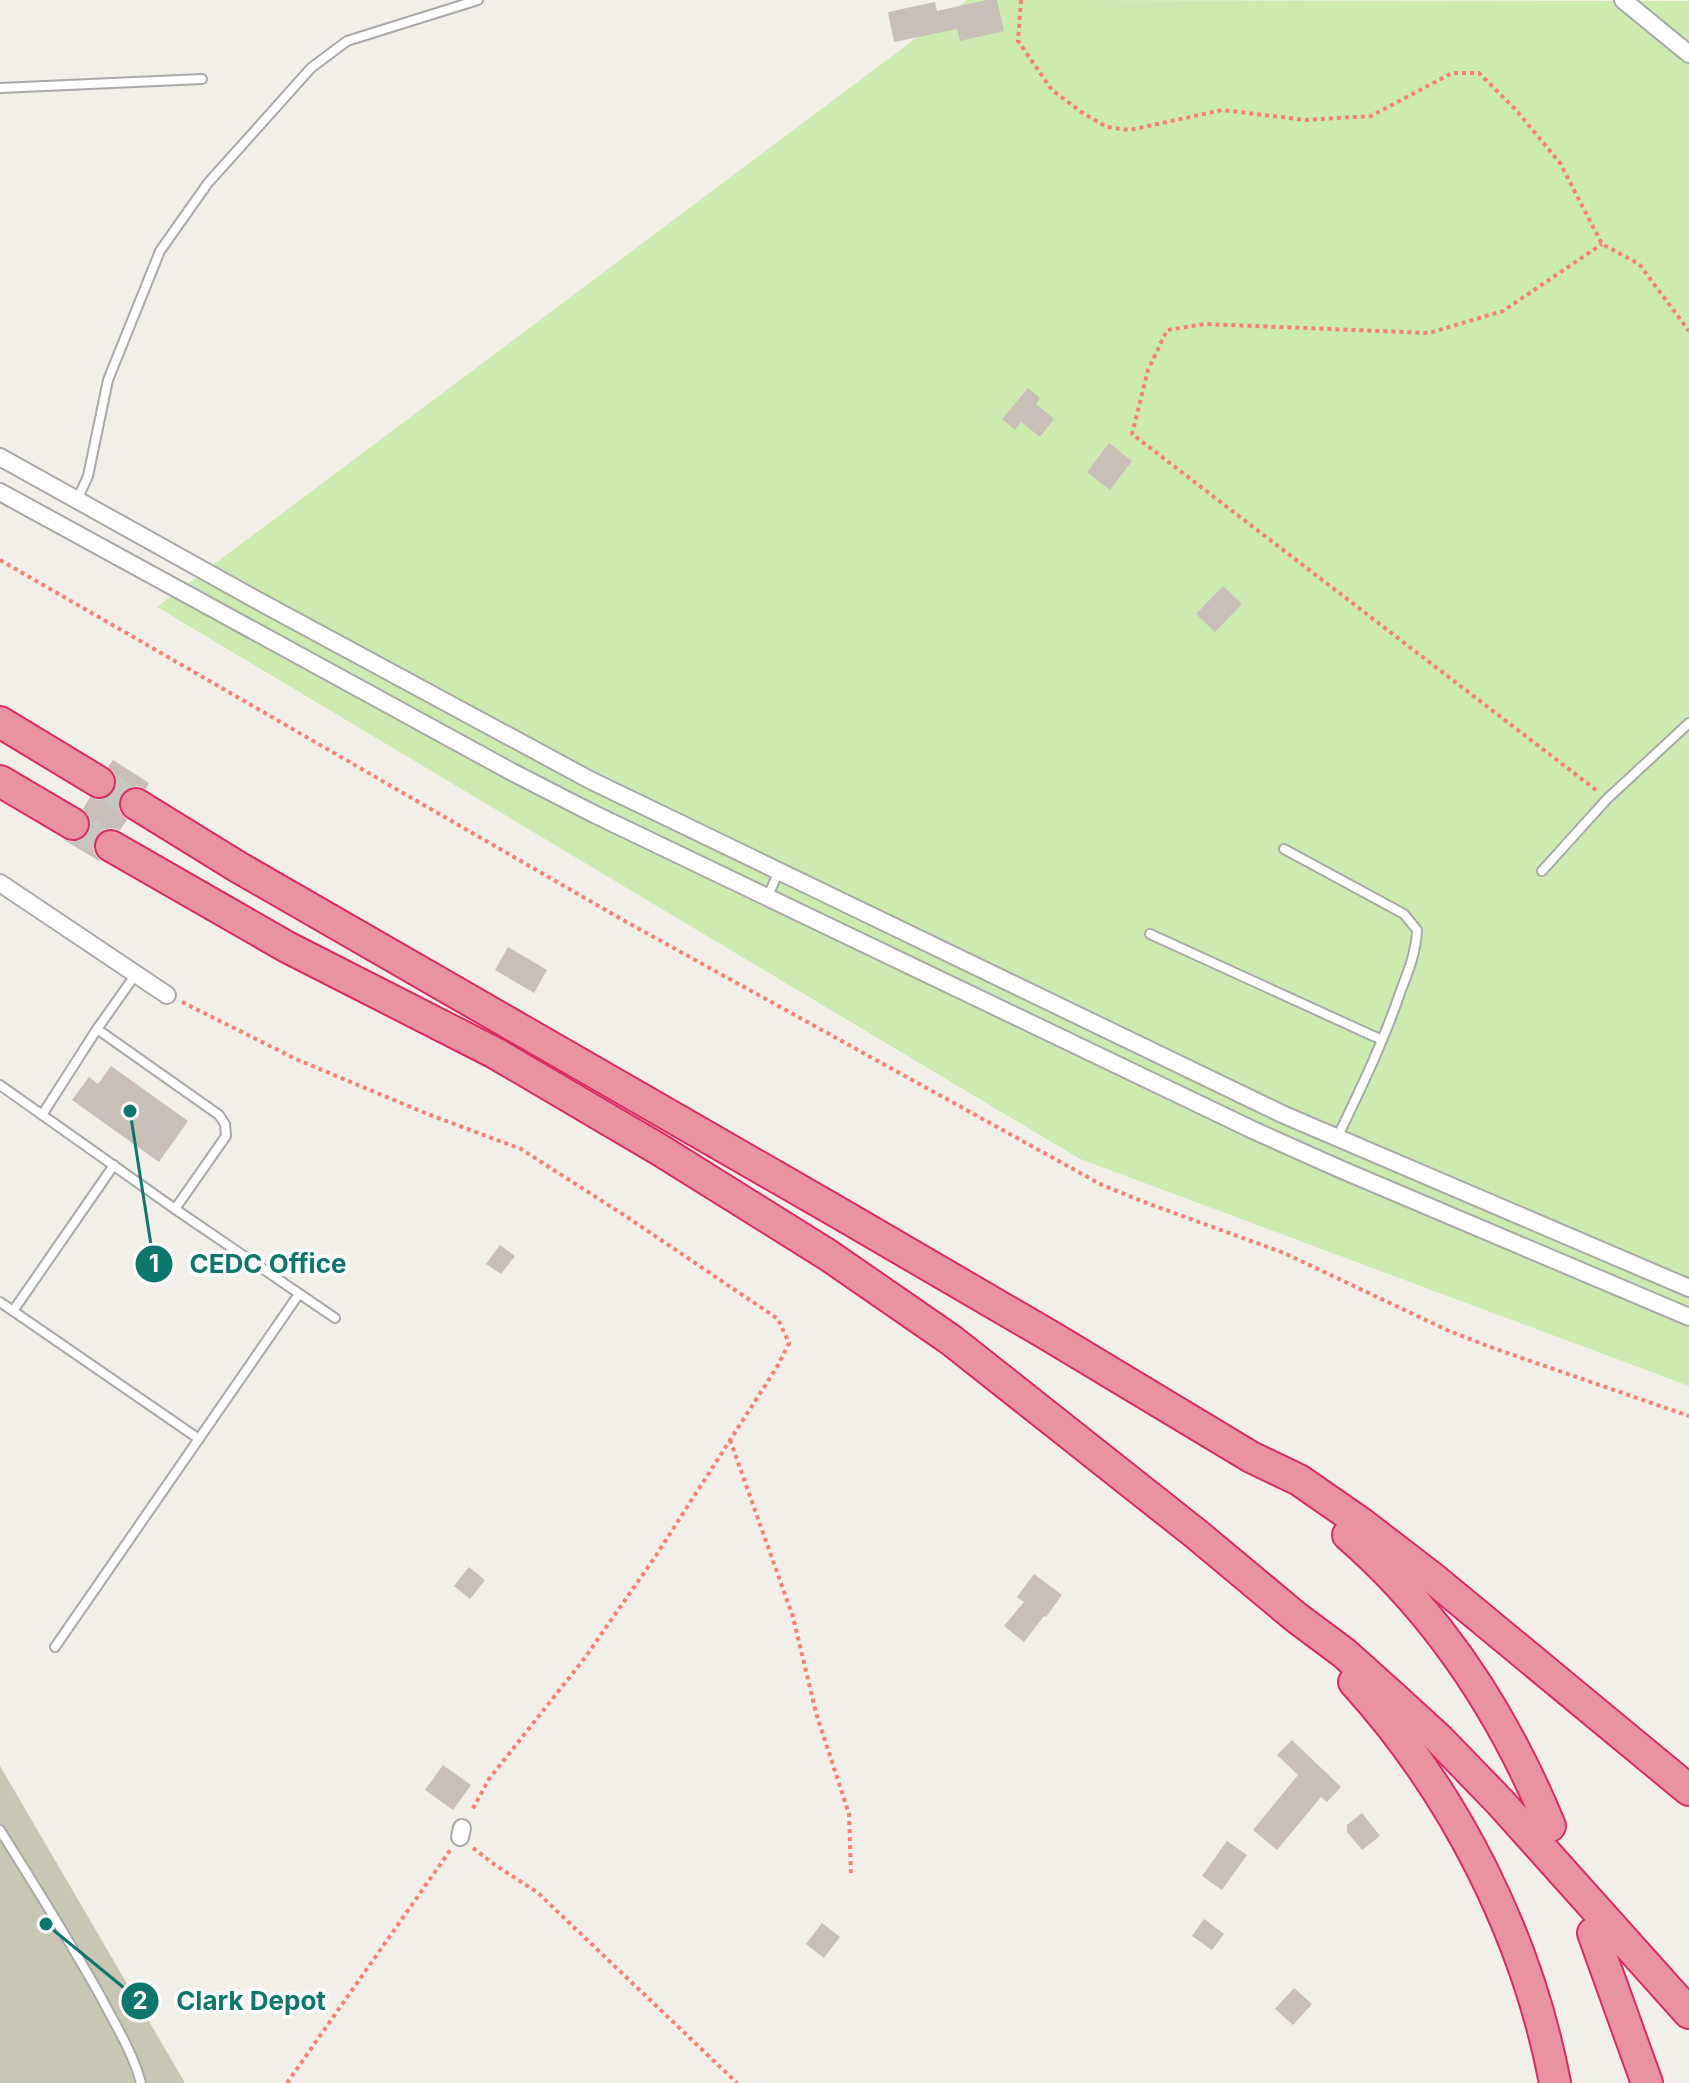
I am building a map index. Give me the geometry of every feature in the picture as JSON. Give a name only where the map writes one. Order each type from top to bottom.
[{"type":"highway","points":[[0,722],[99,782]]},
{"type":"highway","points":[[0,781],[73,824]]},
{"type":"highway","points":[[136,804],[1050,1336],[1251,1457],[1299,1480],[1435,1580],[1689,1790]]},
{"type":"highway","points":[[111,846],[287,947],[495,1053],[660,1150],[828,1255],[940,1331],[1344,1653],[1439,1739],[1511,1813],[1689,2013]]},
{"type":"highway","points":[[1251,1457],[1375,1560],[1439,1631],[1502,1723],[1550,1826]]},
{"type":"highway","points":[[1297,1618],[1407,1747],[1459,1827],[1503,1916],[1523,1965],[1555,2083]]},
{"type":"highway","points":[[1593,1933],[1647,2083]]},
{"type":"street","points":[[1623,0],[1689,54]]},
{"type":"street","points":[[0,457],[533,750],[1243,1095],[1689,1288]]},
{"type":"street","points":[[0,492],[550,793],[1255,1131],[1689,1317]]},
{"type":"street","points":[[0,883],[167,995]]},
{"type":"lane","points":[[77,500],[88,476],[108,380],[160,251],[208,183],[311,68],[347,41],[478,0]]},
{"type":"lane","points":[[0,88],[202,79]]},
{"type":"lane","points":[[1542,871],[1607,799],[1689,723]]},
{"type":"lane","points":[[1284,849],[1404,914],[1417,930],[1416,948],[1382,1040],[1337,1138]]},
{"type":"lane","points":[[767,898],[780,871]]},
{"type":"lane","points":[[1150,934],[1382,1040]]},
{"type":"lane","points":[[42,1115],[136,974]]},
{"type":"lane","points":[[97,1029],[219,1115],[225,1124],[226,1136],[175,1209]]},
{"type":"lane","points":[[0,1085],[335,1318]]},
{"type":"lane","points":[[13,1311],[114,1165]]},
{"type":"lane","points":[[55,1647],[299,1294]]},
{"type":"lane","points":[[0,1302],[199,1439]]},
{"type":"lane","points":[[0,1830],[73,1946],[123,2038],[141,2083]]},
{"type":"path","points":[[1021,0],[1018,41],[1052,90],[1107,127],[1130,130],[1222,110],[1306,120],[1371,116],[1452,73],[1479,73],[1516,110],[1560,163],[1602,244],[1639,264],[1689,331]]},
{"type":"path","points":[[1602,244],[1503,311],[1429,333],[1205,324],[1167,330],[1148,370],[1132,434],[1607,799]]},
{"type":"path","points":[[0,560],[623,920],[1102,1185],[1284,1253],[1404,1311],[1478,1342],[1689,1416]]},
{"type":"path","points":[[167,995],[298,1060],[521,1149],[778,1319],[789,1343],[777,1367],[655,1557],[584,1659],[489,1779],[461,1832],[287,2083]]},
{"type":"path","points":[[730,1440],[793,1617],[816,1713],[849,1814],[851,1874]]},
{"type":"path","points":[[461,1832],[495,1865],[537,1892],[737,2083]]},
{"type":"shaded area","points":[[0,1766],[185,2083],[0,2083]]},
{"type":"green space","points":[[967,0],[1689,1],[1689,1386],[1080,1159],[157,607]]},
{"type":"building","points":[[997,0],[1004,31],[960,41],[957,29],[894,42],[888,12],[935,2],[937,11]]},
{"type":"building","points":[[1028,388],[1040,398],[1036,404],[1054,419],[1040,437],[1021,422],[1015,430],[1002,419]]},
{"type":"building","points":[[1109,443],[1132,461],[1110,490],[1087,472]]},
{"type":"building","points":[[1223,586],[1242,604],[1215,632],[1196,614]]},
{"type":"building","points":[[113,760],[149,783],[146,789],[137,786],[128,788],[120,795],[120,812],[127,820],[120,830],[110,828],[96,836],[93,847],[101,862],[64,840],[74,842],[88,834],[91,823],[83,809],[90,797],[99,800],[114,792],[117,782],[108,767]]},
{"type":"building","points":[[508,947],[547,970],[534,993],[495,970]]},
{"type":"building","points":[[111,1066],[188,1121],[159,1162],[72,1100],[89,1077],[98,1084]]},
{"type":"building","points":[[500,1245],[515,1256],[501,1274],[486,1264]]},
{"type":"building","points":[[469,1567],[485,1580],[470,1599],[454,1586]]},
{"type":"building","points":[[1034,1574],[1062,1595],[1024,1642],[1004,1626],[1024,1602],[1017,1597]]},
{"type":"building","points":[[1292,1740],[1341,1787],[1327,1802],[1321,1797],[1277,1850],[1253,1830],[1298,1775],[1277,1755]]},
{"type":"building","points":[[443,1765],[471,1785],[453,1810],[425,1790]]},
{"type":"building","points":[[1362,1813],[1380,1836],[1362,1850],[1347,1832],[1347,1825]]},
{"type":"building","points":[[1227,1841],[1247,1855],[1222,1890],[1202,1876]]},
{"type":"building","points":[[1204,1919],[1224,1934],[1212,1950],[1192,1936]]},
{"type":"building","points":[[822,1923],[840,1937],[824,1958],[806,1944]]},
{"type":"building","points":[[1294,1988],[1312,2004],[1293,2025],[1275,2009]]},
{"type":"tunnel","points":[[99,782],[136,804]]},
{"type":"tunnel","points":[[73,824],[111,846]]},
{"type":"place","name":"CEDC Office","points":[[130,1111]]},
{"type":"place","name":"Clark Depot","points":[[46,1924]]}]
